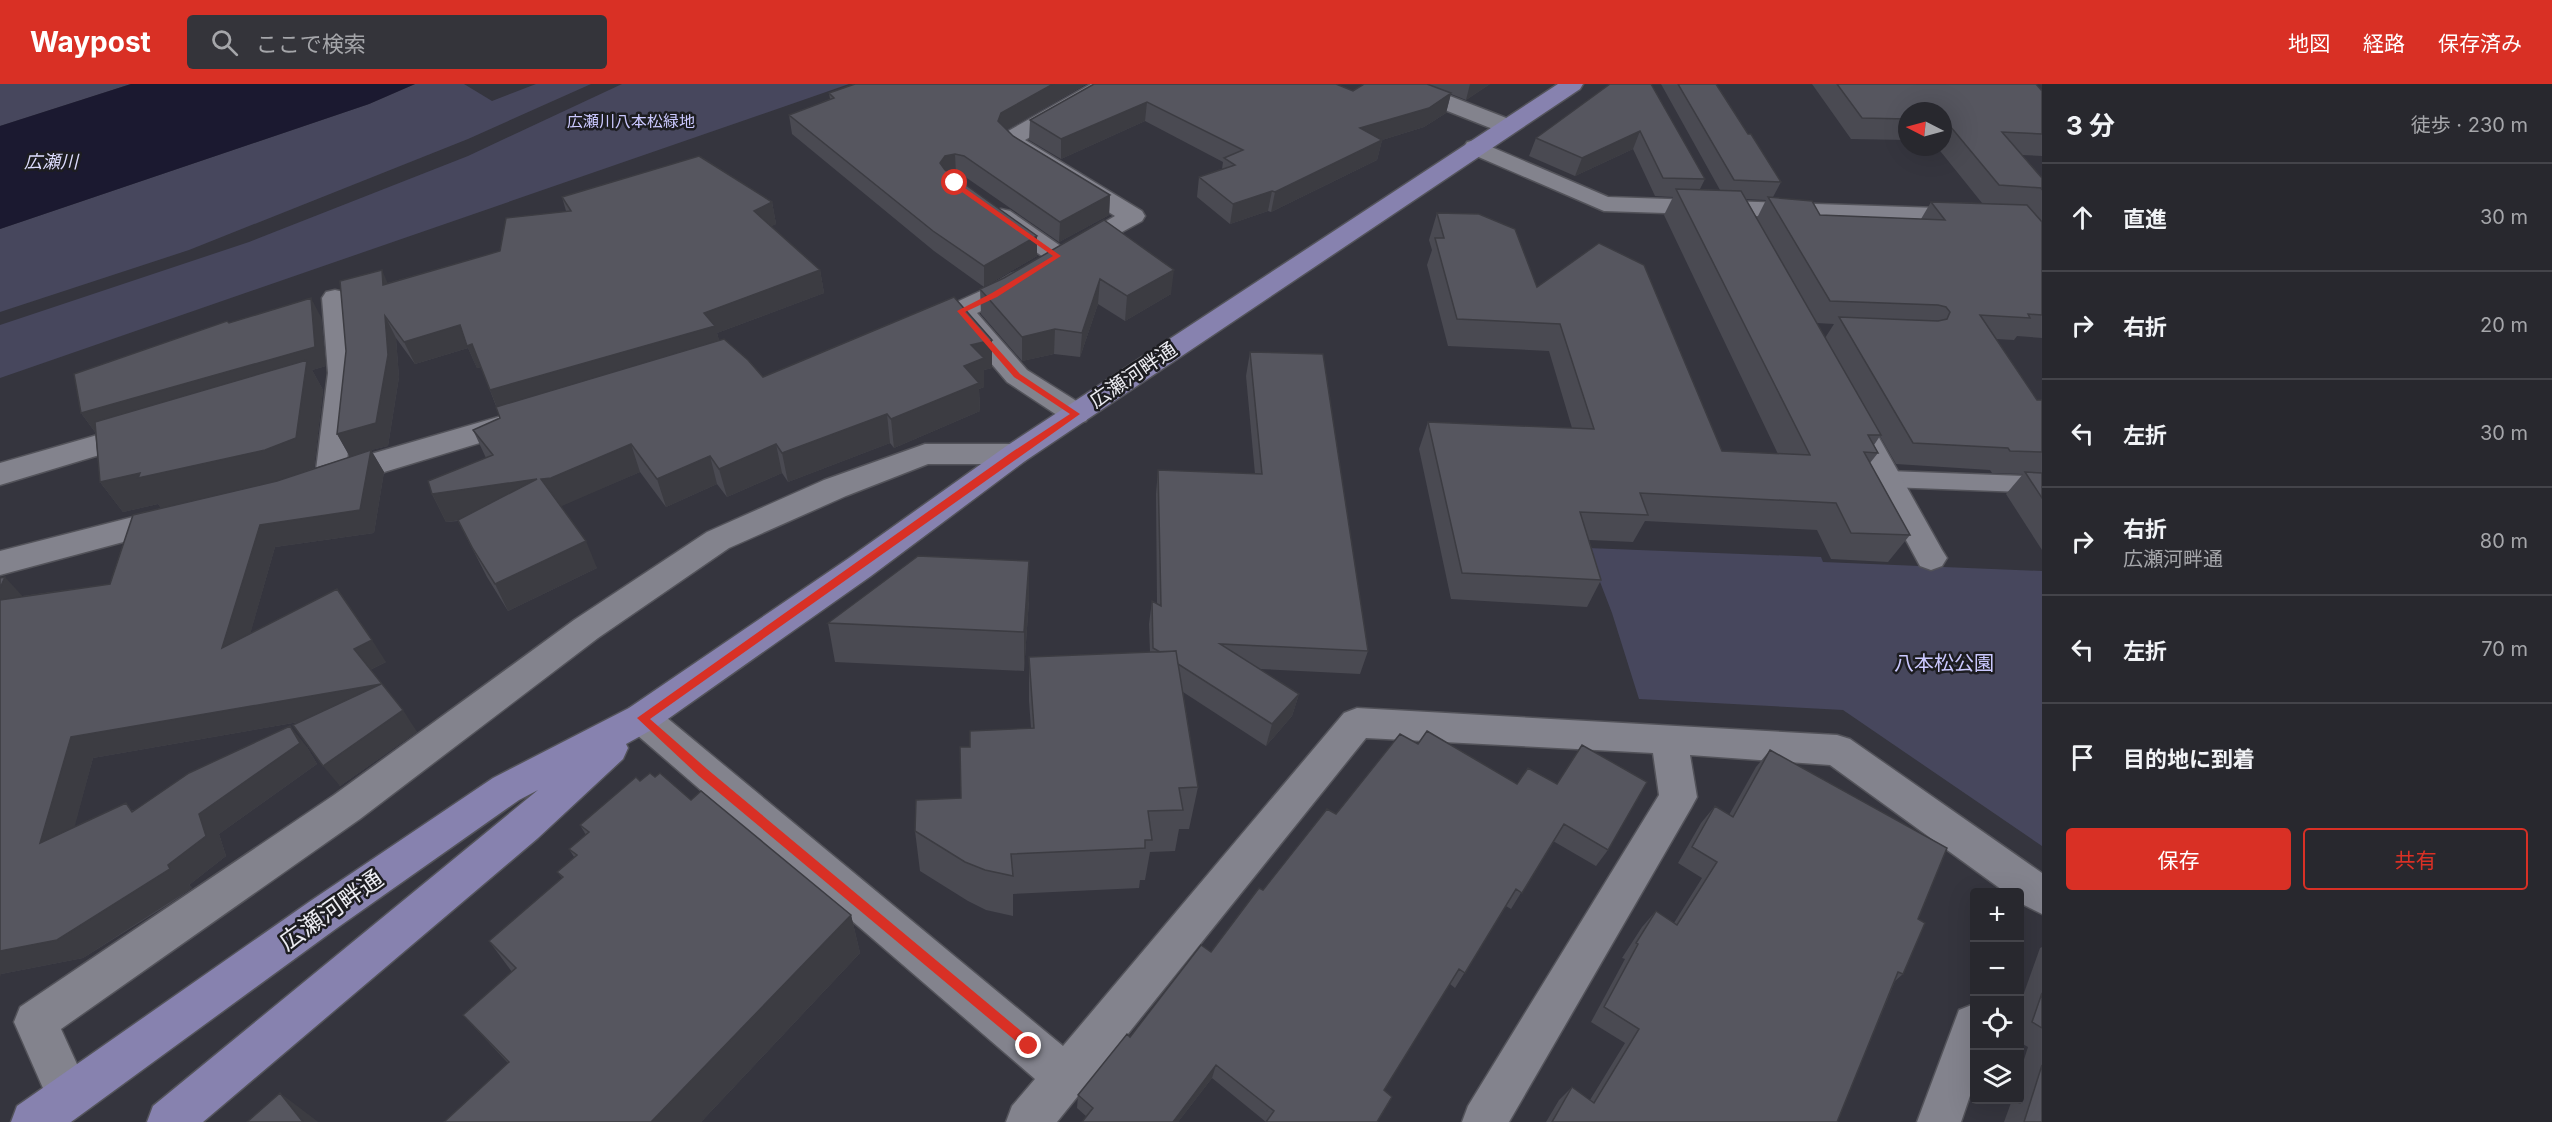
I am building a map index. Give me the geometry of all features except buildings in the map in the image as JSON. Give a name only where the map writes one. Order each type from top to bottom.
[{"type":"street","points":[[897,339],[994,295],[1058,256],[1133,216],[1022,149],[1011,139],[1106,84]]},
{"type":"street","points":[[1400,84],[1506,126]]},
{"type":"street","name":"広瀬河畔通","points":[[33,1122],[506,789],[642,718],[860,567],[1015,454],[1572,84]]},
{"type":"street","points":[[1476,147],[1604,204],[1993,217]]},
{"type":"street","points":[[983,203],[1058,256]]},
{"type":"street","points":[[330,476],[335,298]]},
{"type":"street","points":[[961,311],[1017,376],[1076,414]]},
{"type":"street","points":[[1839,390],[1931,558]]},
{"type":"street","points":[[291,490],[330,476],[542,414]]},
{"type":"street","points":[[0,474],[160,427]]},
{"type":"street","points":[[69,1095],[34,1022],[347,807],[586,629],[718,540],[835,488],[925,454],[1015,454]]},
{"type":"street","points":[[0,563],[81,540],[198,512]]},
{"type":"street","points":[[642,718],[1065,1077]]},
{"type":"street","name":"広瀬河畔通","points":[[169,1122],[525,826],[642,718]]},
{"type":"street","points":[[1028,1122],[1357,723],[1837,750],[2029,894]]},
{"type":"street","points":[[1484,1122],[1678,797],[1669,739]]},
{"type":"street","points":[[1939,1122],[1970,1036]]},
{"type":"lane","points":[[1888,479],[2024,484]]},
{"type":"green space","points":[[0,84],[131,84],[0,126]]},
{"type":"green space","points":[[415,84],[464,84],[492,101],[536,84],[591,84],[468,139],[189,250],[0,312],[0,229],[369,104]]},
{"type":"green space","name":"広瀬川八本松緑地","points":[[622,84],[849,84],[0,378],[0,325],[249,242],[468,156]]},
{"type":"green space","name":"八本松公園","points":[[1587,548],[1821,557],[1823,562],[2042,571],[2042,846],[1843,710],[1639,699],[1612,613]]},
{"type":"water","name":"広瀬川","points":[[131,84],[415,84],[369,104],[0,229],[0,126]]},
{"type":"route","points":[[955,183],[1058,256],[994,295],[961,311],[1017,376],[1076,414],[1015,454],[860,567],[642,718],[1029,1046]]}]
